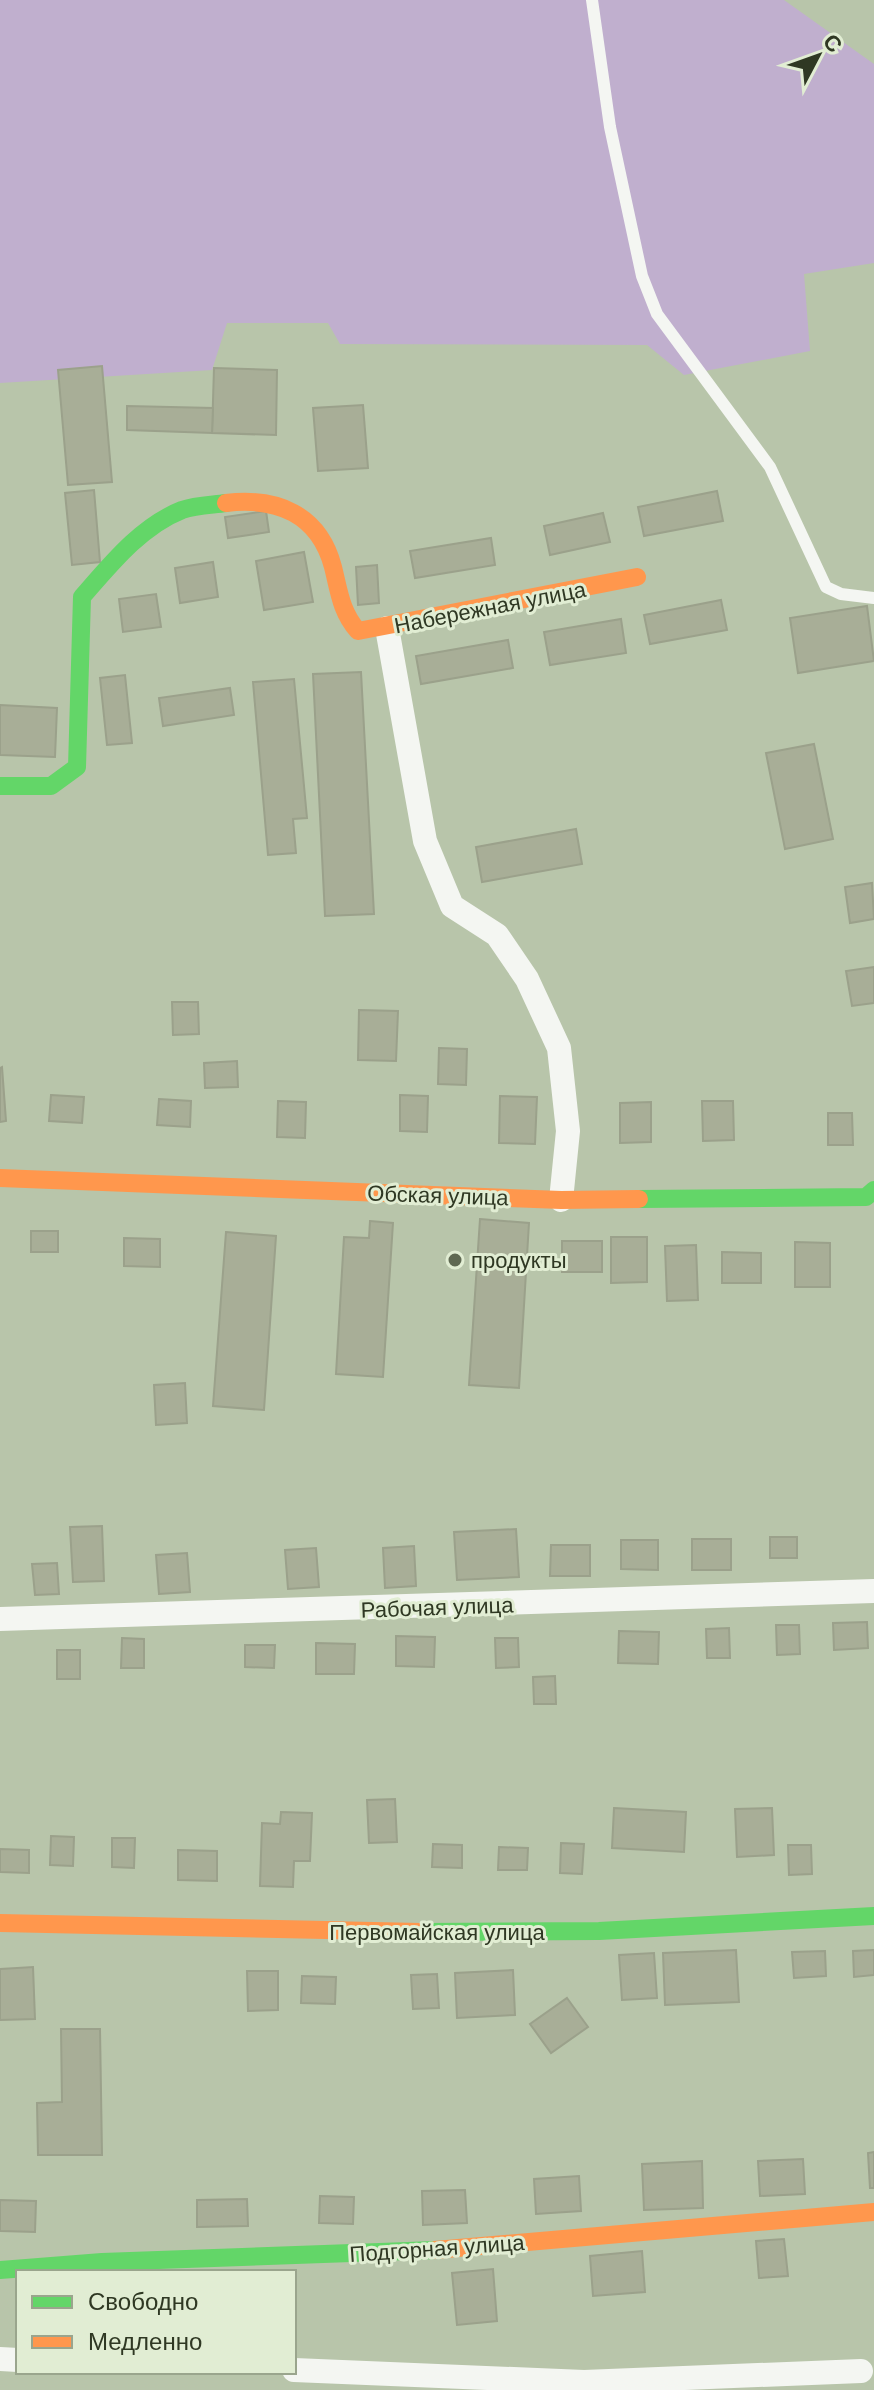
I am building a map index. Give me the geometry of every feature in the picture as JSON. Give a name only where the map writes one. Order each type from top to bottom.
[{"type":"street","name":"Набережная улица","points":[[0,786],[45,788],[62,784],[77,767],[82,597],[105,571],[155,527],[183,509],[248,499],[279,501],[307,520],[326,549],[346,620],[358,631],[387,628],[637,577]]},
{"type":"street","points":[[387,628],[425,841],[438,874],[452,906],[497,935],[527,979],[559,1048],[568,1131],[561,1200]]},
{"type":"street","name":"Обская улица","points":[[0,1178],[561,1200],[871,1195]]},
{"type":"street","name":"Рабочая улица","points":[[0,1619],[874,1591]]},
{"type":"street","name":"Первомайская улица","points":[[0,1923],[333,1933],[583,1931],[874,1916]]},
{"type":"street","name":"Подгорная улица","points":[[0,2270],[102,2262],[381,2255],[874,2212]]},
{"type":"street","points":[[296,2370],[585,2386],[861,2371]]},
{"type":"lane","points":[[592,0],[610,127],[642,276],[657,314],[770,467],[826,587],[841,594],[874,598]]},
{"type":"shaded area","points":[[0,0],[784,0],[874,64],[874,263],[804,274],[810,351],[684,375],[647,345],[340,344],[328,323],[227,323],[212,370],[0,383]]},
{"type":"building","points":[[102,366],[112,482],[68,485],[58,370]]},
{"type":"building","points":[[214,368],[277,370],[276,435],[212,433]]},
{"type":"building","points":[[363,405],[368,468],[318,471],[313,408]]},
{"type":"building","points":[[127,406],[213,408],[212,433],[127,430]]},
{"type":"building","points":[[94,490],[100,562],[72,565],[65,493]]},
{"type":"building","points":[[717,491],[723,521],[644,536],[638,507]]},
{"type":"building","points":[[266,511],[269,532],[228,538],[225,517]]},
{"type":"building","points":[[603,513],[610,542],[550,555],[544,526]]},
{"type":"building","points":[[491,538],[495,565],[415,578],[410,551]]},
{"type":"building","points":[[304,552],[313,602],[264,610],[256,561]]},
{"type":"building","points":[[213,562],[218,597],[180,603],[175,568]]},
{"type":"building","points":[[377,565],[379,603],[358,605],[356,567]]},
{"type":"building","points":[[156,594],[161,627],[123,632],[119,599]]},
{"type":"building","points":[[721,600],[727,630],[650,644],[644,615]]},
{"type":"building","points":[[867,606],[874,661],[798,673],[790,618]]},
{"type":"building","points":[[621,619],[626,653],[550,665],[544,632]]},
{"type":"building","points":[[508,640],[513,668],[421,684],[416,656]]},
{"type":"building","points":[[361,672],[374,914],[325,916],[313,674]]},
{"type":"building","points":[[125,675],[132,743],[107,745],[100,678]]},
{"type":"building","points":[[294,679],[307,818],[293,819],[296,853],[268,855],[253,682]]},
{"type":"building","points":[[230,688],[234,715],[163,726],[159,698]]},
{"type":"building","points":[[0,705],[57,708],[55,757],[0,755]]},
{"type":"building","points":[[814,744],[833,839],[785,849],[766,753]]},
{"type":"building","points":[[576,829],[582,864],[482,882],[476,847]]},
{"type":"building","points":[[872,883],[874,919],[850,923],[845,887]]},
{"type":"building","points":[[874,967],[874,1003],[852,1006],[846,971]]},
{"type":"building","points":[[172,1002],[198,1002],[199,1034],[173,1035]]},
{"type":"building","points":[[359,1010],[398,1011],[396,1061],[358,1060]]},
{"type":"building","points":[[439,1048],[467,1049],[466,1085],[438,1084]]},
{"type":"building","points":[[237,1061],[238,1087],[205,1088],[204,1063]]},
{"type":"building","points":[[0,1068],[6,1121],[0,1122]]},
{"type":"building","points":[[51,1095],[84,1097],[82,1123],[49,1121]]},
{"type":"building","points":[[400,1095],[428,1096],[427,1132],[400,1131]]},
{"type":"building","points":[[500,1096],[537,1097],[535,1144],[499,1143]]},
{"type":"building","points":[[159,1099],[191,1101],[190,1127],[157,1125]]},
{"type":"building","points":[[278,1101],[306,1102],[305,1138],[277,1137]]},
{"type":"building","points":[[702,1101],[733,1101],[734,1140],[703,1141]]},
{"type":"building","points":[[651,1102],[651,1142],[620,1143],[620,1103]]},
{"type":"building","points":[[828,1113],[852,1113],[853,1145],[828,1145]]},
{"type":"building","points":[[480,1219],[529,1223],[519,1388],[469,1385]]},
{"type":"building","points":[[370,1221],[393,1223],[383,1377],[336,1374],[344,1237],[369,1238]]},
{"type":"building","points":[[31,1231],[58,1231],[58,1252],[31,1252]]},
{"type":"building","points":[[226,1232],[276,1236],[264,1410],[213,1406]]},
{"type":"building","points":[[611,1237],[647,1237],[647,1282],[611,1283]]},
{"type":"building","points":[[124,1238],[160,1239],[160,1267],[124,1266]]},
{"type":"building","points":[[562,1241],[602,1241],[602,1272],[562,1272]]},
{"type":"building","points":[[795,1242],[830,1243],[830,1287],[795,1287]]},
{"type":"building","points":[[696,1245],[698,1300],[667,1301],[665,1246]]},
{"type":"building","points":[[722,1252],[761,1253],[761,1283],[722,1283]]},
{"type":"building","points":[[185,1383],[187,1423],[156,1425],[154,1385]]},
{"type":"building","points":[[102,1526],[104,1581],[73,1582],[70,1527]]},
{"type":"building","points":[[516,1529],[519,1577],[457,1580],[454,1532]]},
{"type":"building","points":[[770,1537],[797,1537],[797,1558],[770,1558]]},
{"type":"building","points":[[692,1539],[731,1539],[731,1570],[692,1570]]},
{"type":"building","points":[[621,1540],[658,1540],[658,1570],[621,1569]]},
{"type":"building","points":[[551,1545],[590,1545],[590,1576],[550,1576]]},
{"type":"building","points":[[414,1546],[416,1586],[385,1588],[383,1548]]},
{"type":"building","points":[[316,1548],[319,1587],[288,1589],[285,1550]]},
{"type":"building","points":[[187,1553],[190,1592],[159,1594],[156,1555]]},
{"type":"building","points":[[57,1563],[59,1594],[35,1595],[32,1564]]},
{"type":"building","points":[[867,1622],[868,1648],[834,1650],[833,1623]]},
{"type":"building","points":[[776,1625],[799,1625],[800,1654],[777,1655]]},
{"type":"building","points":[[729,1628],[730,1658],[707,1658],[706,1629]]},
{"type":"building","points":[[619,1631],[659,1632],[658,1664],[618,1663]]},
{"type":"building","points":[[396,1636],[435,1637],[434,1667],[396,1666]]},
{"type":"building","points":[[122,1638],[144,1639],[144,1668],[121,1668]]},
{"type":"building","points":[[495,1638],[518,1638],[519,1667],[496,1668]]},
{"type":"building","points":[[316,1643],[355,1644],[354,1674],[316,1674]]},
{"type":"building","points":[[245,1645],[275,1645],[274,1668],[245,1667]]},
{"type":"building","points":[[57,1650],[80,1650],[80,1679],[57,1679]]},
{"type":"building","points":[[555,1676],[556,1704],[534,1704],[533,1677]]},
{"type":"building","points":[[395,1799],[397,1842],[369,1843],[367,1800]]},
{"type":"building","points":[[614,1808],[686,1812],[684,1852],[612,1848]]},
{"type":"building","points":[[772,1808],[774,1855],[737,1857],[735,1809]]},
{"type":"building","points":[[281,1812],[312,1813],[310,1861],[294,1861],[293,1887],[260,1886],[262,1823],[280,1824]]},
{"type":"building","points":[[51,1836],[74,1837],[73,1866],[50,1865]]},
{"type":"building","points":[[112,1838],[135,1838],[134,1868],[112,1867]]},
{"type":"building","points":[[561,1843],[584,1844],[582,1874],[560,1873]]},
{"type":"building","points":[[433,1844],[462,1845],[462,1868],[432,1867]]},
{"type":"building","points":[[788,1845],[811,1845],[812,1874],[789,1875]]},
{"type":"building","points":[[499,1847],[528,1848],[527,1870],[498,1870]]},
{"type":"building","points":[[0,1849],[29,1850],[29,1873],[0,1872]]},
{"type":"building","points":[[178,1850],[217,1851],[217,1881],[178,1880]]},
{"type":"building","points":[[736,1950],[739,2002],[665,2005],[663,1953]]},
{"type":"building","points":[[874,1950],[874,1975],[854,1977],[853,1951]]},
{"type":"building","points":[[825,1951],[826,1976],[794,1978],[792,1952]]},
{"type":"building","points":[[654,1953],[657,1998],[622,2000],[619,1955]]},
{"type":"building","points":[[33,1967],[35,2019],[0,2020],[0,1969]]},
{"type":"building","points":[[513,1970],[515,2015],[457,2018],[455,1973]]},
{"type":"building","points":[[247,1971],[278,1971],[278,2010],[248,2011]]},
{"type":"building","points":[[437,1974],[439,2008],[413,2009],[411,1975]]},
{"type":"building","points":[[302,1976],[336,1977],[335,2004],[301,2003]]},
{"type":"building","points":[[567,1998],[588,2027],[551,2053],[530,2024]]},
{"type":"building","points":[[61,2029],[100,2029],[102,2155],[38,2155],[37,2103],[62,2102]]},
{"type":"building","points":[[874,2152],[874,2188],[870,2188],[868,2153]]},
{"type":"building","points":[[803,2159],[805,2194],[760,2196],[758,2161]]},
{"type":"building","points":[[702,2161],[703,2208],[644,2210],[642,2164]]},
{"type":"building","points":[[579,2176],[581,2211],[536,2214],[534,2179]]},
{"type":"building","points":[[465,2190],[467,2223],[423,2225],[422,2191]]},
{"type":"building","points":[[320,2196],[354,2197],[353,2224],[319,2223]]},
{"type":"building","points":[[247,2199],[248,2226],[197,2227],[197,2200]]},
{"type":"building","points":[[0,2200],[36,2201],[35,2232],[0,2231]]},
{"type":"building","points":[[784,2239],[788,2276],[759,2278],[756,2241]]},
{"type":"building","points":[[642,2251],[645,2292],[593,2296],[590,2256]]},
{"type":"building","points":[[493,2269],[497,2321],[457,2325],[452,2273]]},
{"type":"traffic: fast","points":[[0,786],[51,786],[77,767],[82,597],[127,548],[153,526],[182,510],[226,503]]},
{"type":"traffic: fast","points":[[639,1199],[866,1197],[874,1190]]},
{"type":"traffic: fast","points":[[421,1932],[599,1931],[874,1916]]},
{"type":"traffic: fast","points":[[0,2270],[102,2262],[435,2250]]},
{"type":"traffic: slow","points":[[226,503],[262,503],[279,507],[306,522],[318,534],[326,549],[344,609],[358,631],[637,577]]},
{"type":"traffic: slow","points":[[0,1178],[561,1200],[639,1199]]},
{"type":"traffic: slow","points":[[0,1923],[421,1932]]},
{"type":"traffic: slow","points":[[435,2250],[874,2212]]},
{"type":"place","name":"продукты","points":[[455,1260]]}]
